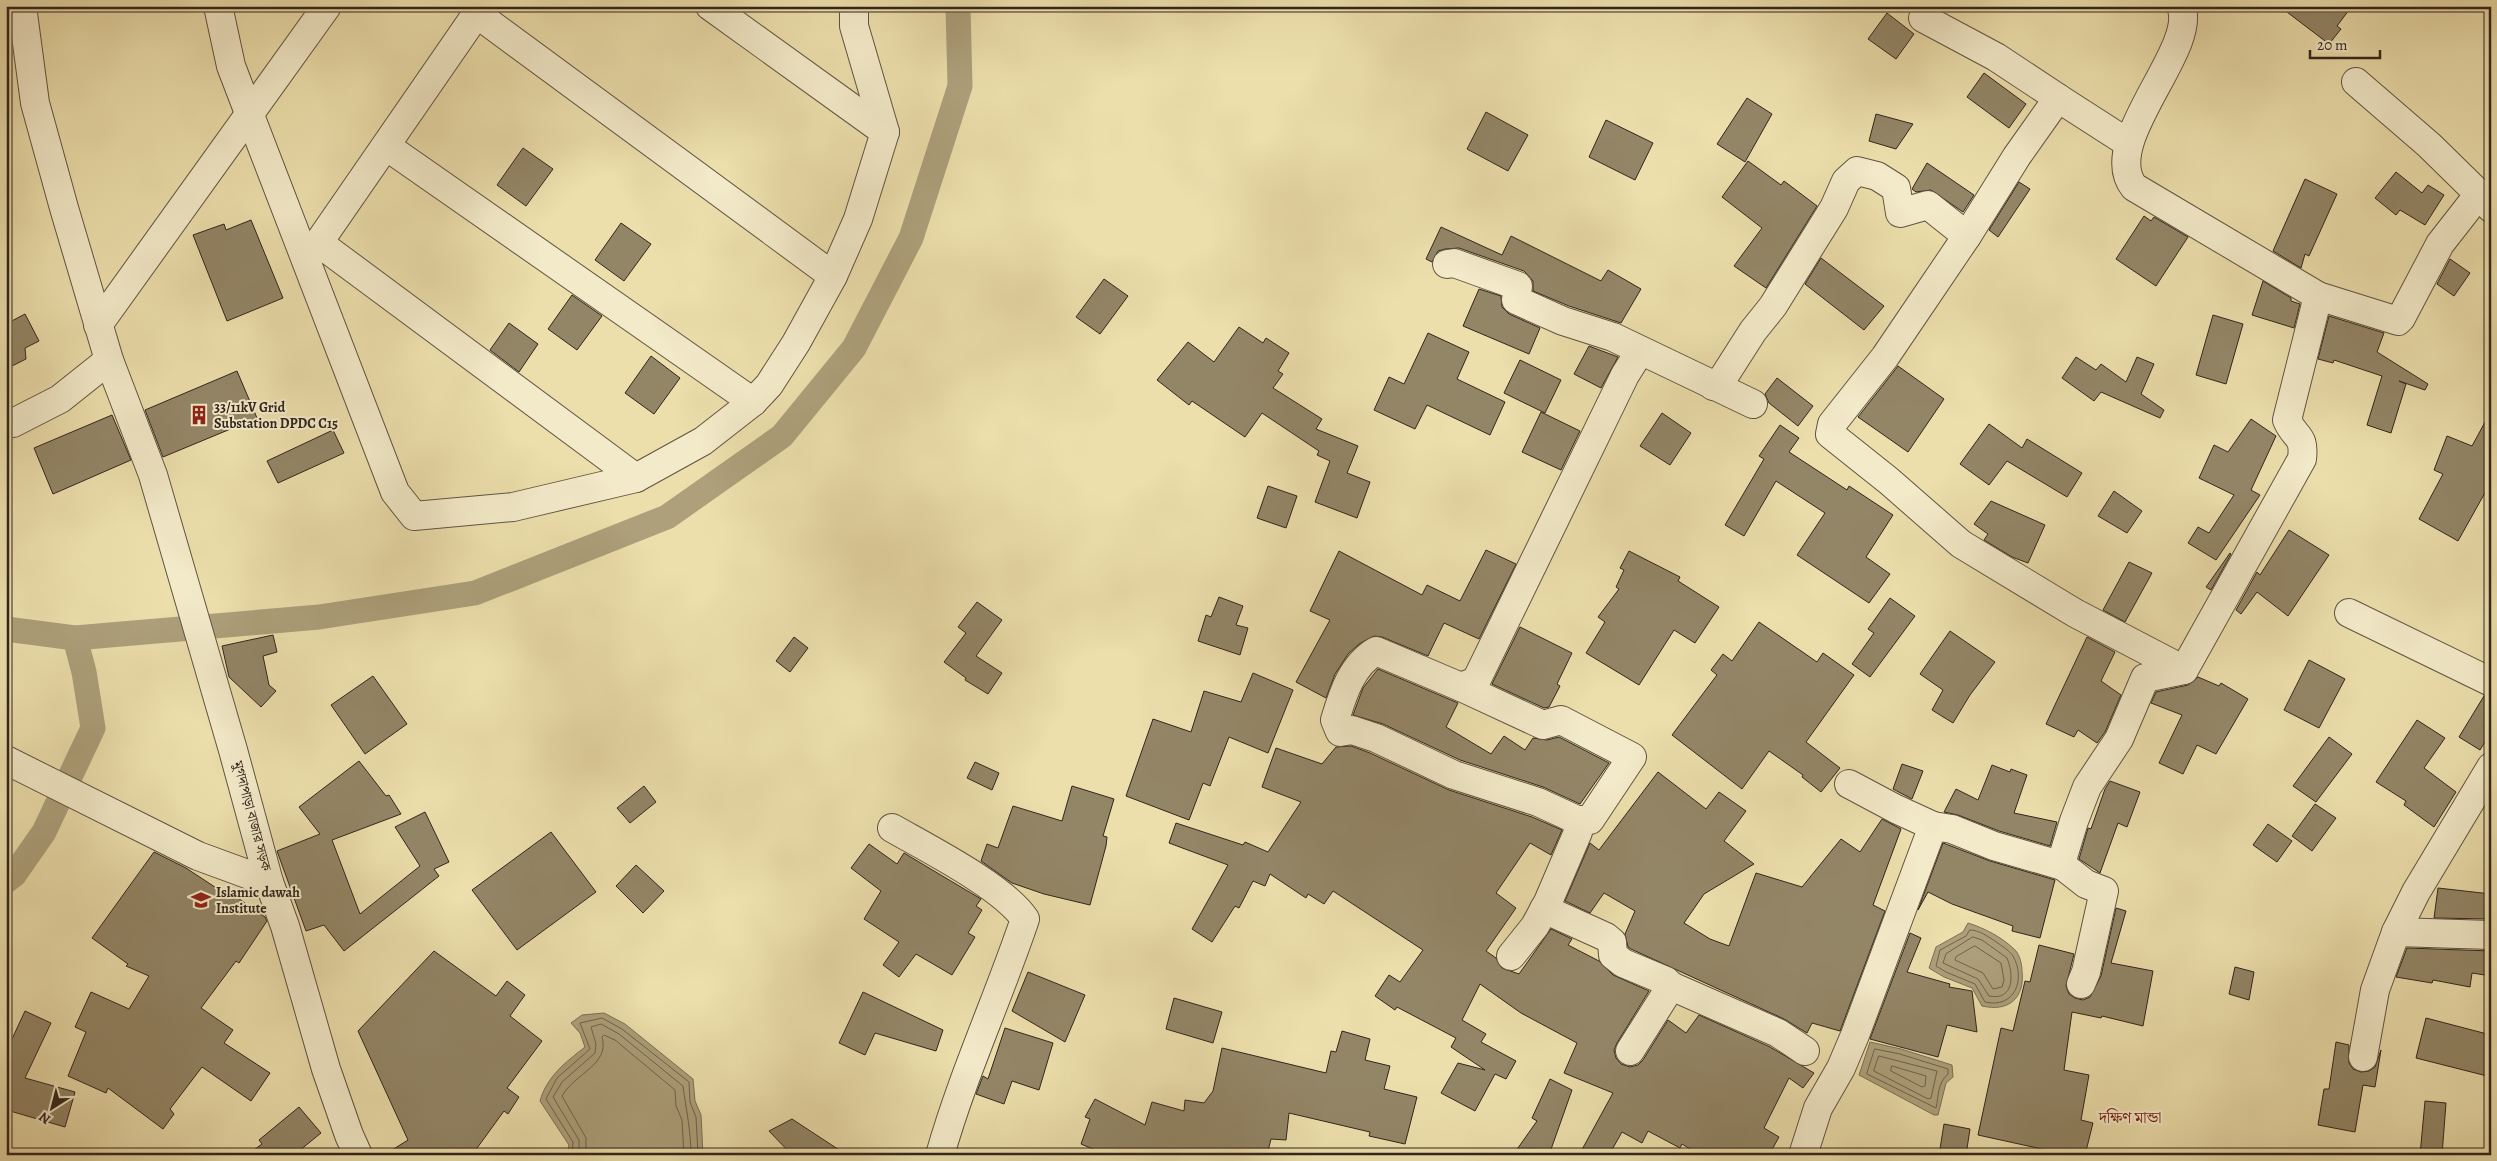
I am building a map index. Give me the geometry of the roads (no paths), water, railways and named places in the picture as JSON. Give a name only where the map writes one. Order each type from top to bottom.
[{"type":"street","name":"মুগদাপাড়া বাজার সড়ক","points":[[22,6],[35,103],[98,325],[109,360],[153,475],[234,750],[269,882],[285,926],[326,1069],[348,1135],[358,1155]]},
{"type":"street","points":[[218,6],[231,66],[312,252],[395,492],[414,516],[513,507],[636,478],[703,440],[753,402],[768,385],[796,343],[833,276],[858,219],[885,132],[854,26],[854,6]]},
{"type":"street","points":[[98,325],[251,115],[327,6]]},
{"type":"street","points":[[710,6],[885,132]]},
{"type":"street","points":[[2181,6],[2183,24],[2174,48],[2128,143],[2127,178],[2134,186],[2318,296],[2398,321],[2440,244],[2485,201],[2429,145],[2356,82]]},
{"type":"street","points":[[312,252],[479,10],[833,276]]},
{"type":"street","points":[[1923,18],[1996,57],[2128,143]]},
{"type":"street","points":[[2058,98],[2017,156],[1967,236],[1884,357],[1832,424],[1830,434],[1889,481],[1961,544],[2075,613],[2184,670]]},
{"type":"street","points":[[386,146],[753,402]]},
{"type":"street","points":[[1713,386],[1723,378],[1753,331],[1773,306],[1834,208],[1846,181],[1857,172],[1877,176],[1896,188],[1900,213],[1928,205],[1967,236]]},
{"type":"street","points":[[312,252],[636,478]]},
{"type":"street","points":[[1447,264],[1454,262],[1518,286],[1516,300],[1563,321],[1612,337],[1753,404]]},
{"type":"street","points":[[2063,866],[2063,858],[2074,821],[2087,788],[2119,739],[2145,678],[2184,670],[2302,459],[2303,448],[2301,438],[2291,430],[2286,420],[2318,296]]},
{"type":"street","points":[[1461,687],[1476,681],[1625,375],[1640,351]]},
{"type":"street","points":[[6,424],[13,423],[60,399],[109,360]]},
{"type":"street","points":[[2349,613],[2491,682]]},
{"type":"street","points":[[1376,651],[1461,687],[1543,726],[1561,720],[1632,757],[1590,820],[1577,820],[1538,802],[1454,775],[1376,738],[1352,730],[1340,732],[1335,720],[1353,674],[1365,658],[1376,651]]},
{"type":"street","points":[[6,760],[198,856],[269,882]]},
{"type":"street","points":[[2363,1057],[2375,990],[2396,932],[2440,850],[2491,767]]},
{"type":"street","points":[[1849,784],[1933,826],[1952,828],[1994,846],[2063,866],[2086,884],[2104,891],[2086,972],[2081,984]]},
{"type":"street","points":[[1511,956],[1535,926],[1561,876],[1578,832],[1577,820]]},
{"type":"street","points":[[1803,1155],[1818,1108],[1841,1068],[1855,1035],[1933,826]]},
{"type":"street","points":[[892,828],[972,874],[1019,910],[1025,919],[1006,974],[976,1044],[940,1155]]},
{"type":"street","points":[[1544,909],[1606,937],[1612,942],[1613,955],[1622,963],[1666,981],[1671,986],[1778,1033],[1805,1051]]},
{"type":"street","points":[[2396,932],[2491,936]]},
{"type":"street","points":[[1630,1051],[1671,986]]},
{"type":"water","points":[[1968,923],[1999,937],[2010,945],[2018,955],[2022,969],[2021,989],[2018,996],[2007,1005],[2000,1007],[1982,1006],[1972,988],[1944,977],[1929,968],[1936,947],[1963,932]]},
{"type":"water","points":[[604,1013],[625,1024],[693,1079],[695,1101],[701,1115],[703,1155],[567,1155],[569,1145],[540,1101],[552,1077],[564,1064],[585,1047],[580,1033],[571,1023],[582,1015]]},
{"type":"water","points":[[1870,1042],[1901,1049],[1952,1065],[1953,1077],[1946,1083],[1938,1115],[1934,1115],[1859,1075]]},
{"type":"waterway","points":[[6,629],[75,638],[319,617],[475,593],[667,517],[782,436],[854,348],[911,238],[960,86],[958,6]]},
{"type":"waterway","points":[[6,881],[14,875],[44,832],[93,728],[84,672],[75,638]]},
{"type":"place","name":"33/11kV Grid Substation DPDC C15","points":[[199,415]]},
{"type":"place","name":"Islamic dawah Institute","points":[[201,900]]},
{"type":"district","name":"দক্ষিণ মান্ডা","points":[[2130,1118]]}]
